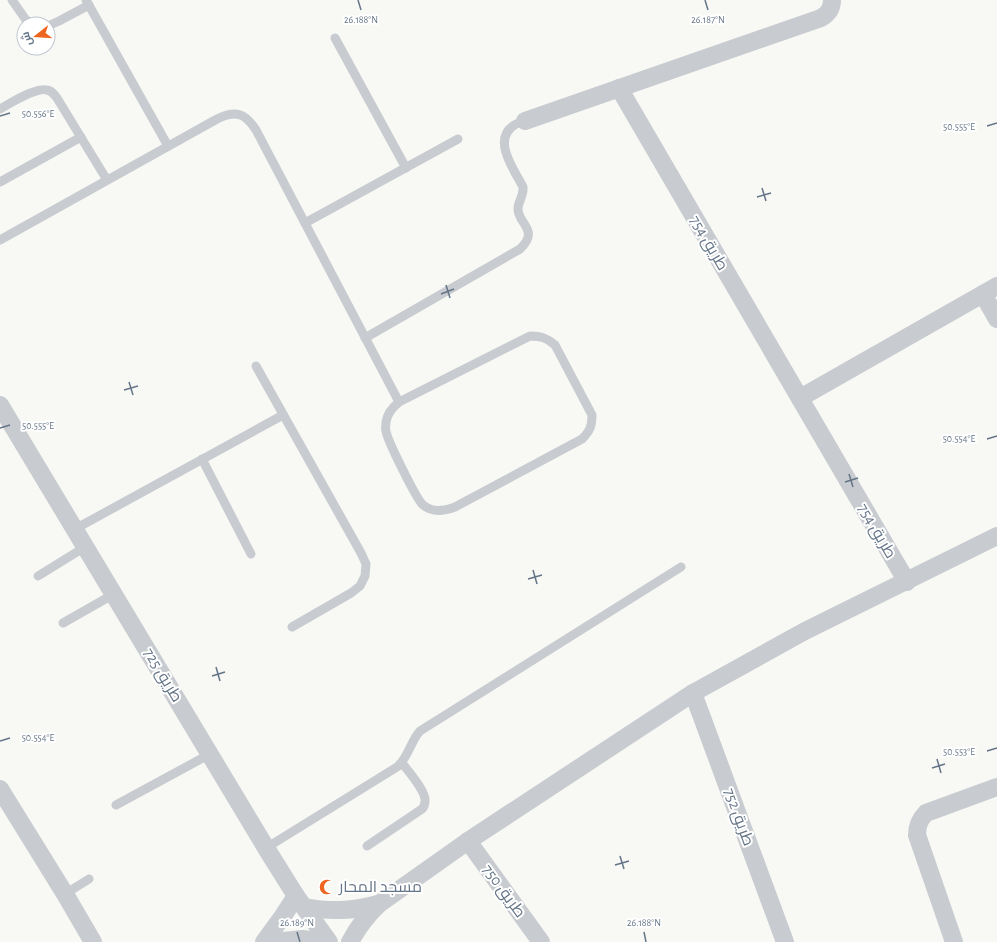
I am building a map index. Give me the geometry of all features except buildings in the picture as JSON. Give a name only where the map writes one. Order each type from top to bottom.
[{"type":"street","points":[[525,121],[821,18],[830,10],[832,0]]},
{"type":"street","name":"طريق 754","points":[[619,88],[907,582]]},
{"type":"street","points":[[800,398],[990,290],[997,319]]},
{"type":"street","name":"طريق 725","points":[[0,406],[266,848],[300,902],[328,942]]},
{"type":"street","points":[[350,942],[367,915],[379,904],[468,841],[693,693],[804,631],[907,582],[997,536]]},
{"type":"street","name":"طريق 752","points":[[693,693],[785,942]]},
{"type":"street","points":[[954,942],[918,836],[917,829],[922,817],[926,813],[997,787]]},
{"type":"street","points":[[0,789],[93,942]]},
{"type":"street","name":"طريق 750","points":[[468,841],[541,942]]},
{"type":"street","points":[[264,942],[283,916],[300,902],[323,910],[342,911],[379,904]]},
{"type":"street","points":[[274,942],[302,939],[328,942]]},
{"type":"lane","points":[[12,0],[23,16]]},
{"type":"lane","points":[[56,22],[87,3],[168,146]]},
{"type":"lane","points":[[335,38],[406,168]]},
{"type":"lane","points":[[0,109],[39,90],[52,92],[81,136],[107,180]]},
{"type":"lane","points":[[0,240],[168,146],[229,114],[241,115],[250,120],[256,130],[398,402]]},
{"type":"lane","points":[[365,338],[520,250],[524,245],[527,240],[528,233],[518,209],[524,194],[523,188],[506,153],[504,145],[508,130],[514,125],[525,121]]},
{"type":"lane","points":[[0,182],[81,136]]},
{"type":"lane","points":[[305,223],[458,139]]},
{"type":"lane","points":[[530,336],[540,336],[548,339],[555,345],[592,415],[592,424],[589,432],[582,439],[455,507],[444,511],[433,510],[423,505],[386,432],[386,420],[391,410],[398,402],[530,336]]},
{"type":"lane","points":[[256,366],[366,564],[365,576],[360,586],[351,593],[292,627]]},
{"type":"lane","points":[[75,529],[283,415]]},
{"type":"lane","points":[[202,459],[251,554]]},
{"type":"lane","points":[[38,576],[85,546]]},
{"type":"lane","points":[[266,848],[402,763],[408,754],[413,739],[420,731],[681,567]]},
{"type":"lane","points":[[63,623],[114,594]]},
{"type":"lane","points":[[116,805],[210,754]]},
{"type":"lane","points":[[367,846],[422,809],[424,805],[425,801],[423,792],[402,763]]},
{"type":"lane","points":[[65,894],[89,879]]},
{"type":"place","name":"مسجد المحار","points":[[327,887]]}]
